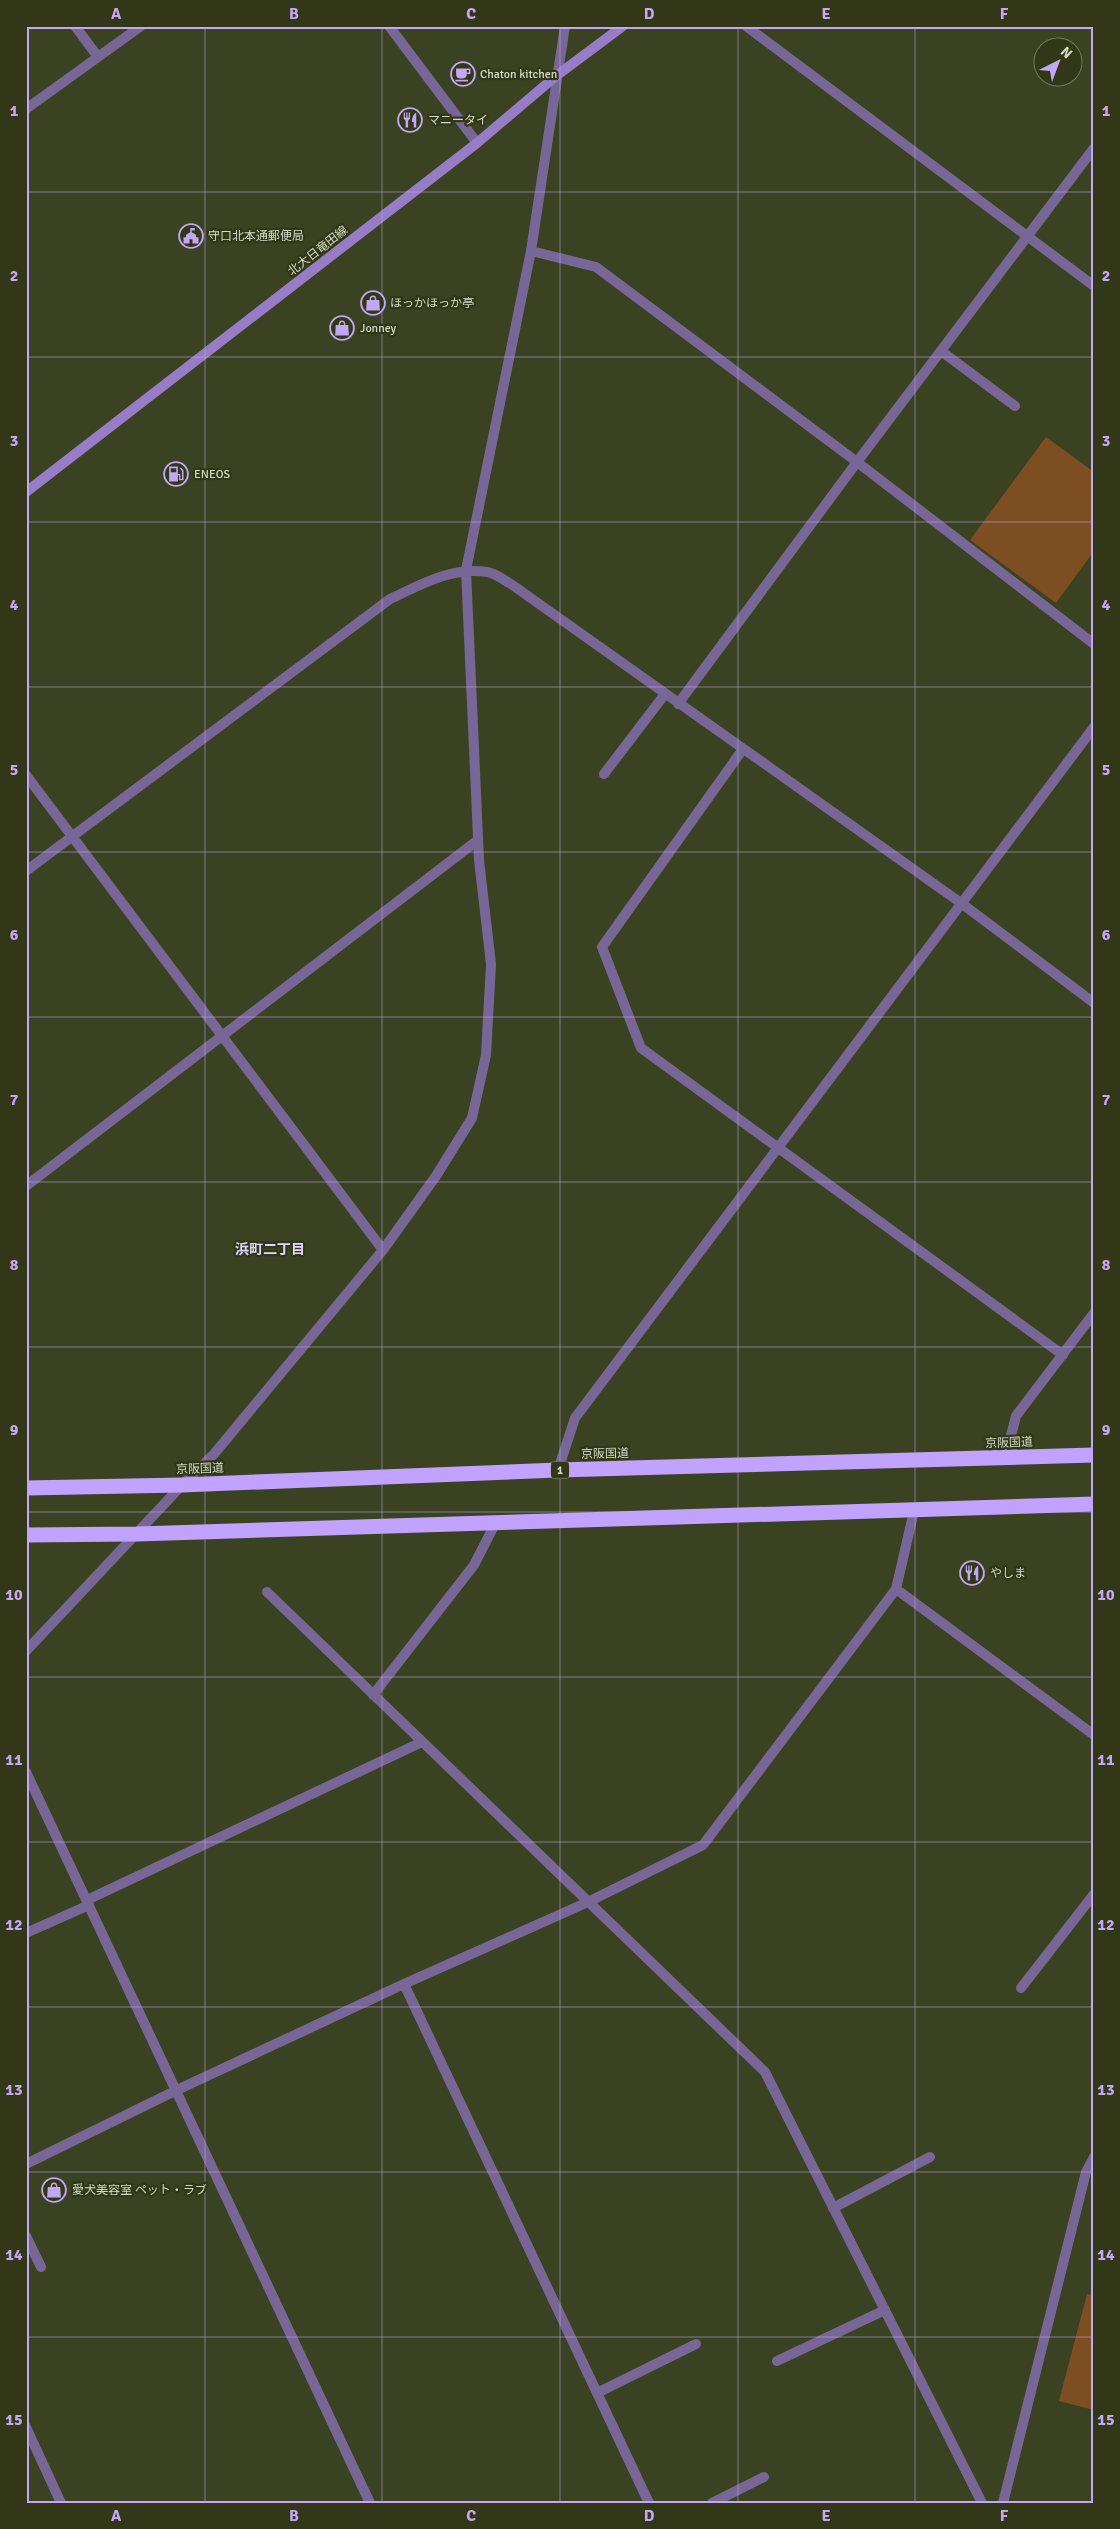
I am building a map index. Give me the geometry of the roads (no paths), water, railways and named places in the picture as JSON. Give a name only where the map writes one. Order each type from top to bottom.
[{"type":"highway","name":"京阪国道","points":[[26,1488],[182,1485],[558,1470],[1005,1459],[1094,1455]]},
{"type":"highway","points":[[26,1536],[914,1511],[1094,1504]]},
{"type":"main road","name":"北大日竜田線","points":[[26,492],[477,143],[556,76],[623,26]]},
{"type":"street","points":[[75,26],[98,57]]},
{"type":"street","points":[[26,109],[141,26]]},
{"type":"street","points":[[389,26],[477,143]]},
{"type":"street","points":[[26,1651],[182,1485],[214,1454],[383,1250],[436,1176],[472,1118],[486,1055],[491,964],[478,840],[466,570],[530,252],[565,26]]},
{"type":"street","points":[[746,26],[1094,286]]},
{"type":"street","points":[[678,704],[857,462],[1094,148]]},
{"type":"street","points":[[530,252],[596,267],[857,462],[1094,644]]},
{"type":"street","points":[[941,351],[1016,406]]},
{"type":"street","points":[[26,870],[390,599],[432,579],[466,570],[489,572],[511,584],[678,704],[962,903],[1092,998]]},
{"type":"street","points":[[604,774],[665,694]]},
{"type":"street","points":[[558,1470],[575,1418],[1094,726]]},
{"type":"street","points":[[743,749],[602,947],[641,1048],[1063,1355]]},
{"type":"street","points":[[26,775],[224,1035],[383,1250]]},
{"type":"street","points":[[26,1186],[478,840]]},
{"type":"street","points":[[1005,1459],[1016,1416],[1094,1314]]},
{"type":"street","points":[[26,2164],[404,1984],[588,1902],[703,1845],[896,1590],[914,1511]]},
{"type":"street","points":[[373,1695],[474,1565],[496,1522]]},
{"type":"street","points":[[896,1590],[1094,1735]]},
{"type":"street","points":[[267,1592],[765,2072],[982,2503]]},
{"type":"street","points":[[26,1933],[422,1742]]},
{"type":"street","points":[[26,1772],[178,2090],[370,2503]]},
{"type":"street","points":[[1021,1988],[1094,1894]]},
{"type":"street","points":[[404,1984],[649,2503]]},
{"type":"street","points":[[833,2208],[930,2157]]},
{"type":"street","points":[[1002,2503],[1086,2172],[1094,2157]]},
{"type":"street","points":[[26,2236],[41,2267]]},
{"type":"street","points":[[777,2361],[885,2310]]},
{"type":"street","points":[[597,2392],[696,2344]]},
{"type":"street","points":[[26,2427],[61,2503]]},
{"type":"street","points":[[712,2503],[764,2477]]},
{"type":"place","name":"Chaton kitchen","points":[[463,74]]},
{"type":"place","name":"マニータイ","points":[[410,120]]},
{"type":"place","name":"守口北本通郵便局","points":[[191,236]]},
{"type":"place","name":"ほっかほっか亭","points":[[373,303]]},
{"type":"place","name":"Jonney","points":[[342,328]]},
{"type":"place","name":"ENEOS","points":[[176,474]]},
{"type":"place","name":"やしま","points":[[972,1573]]},
{"type":"place","name":"愛犬美容室 ペット・ラブ","points":[[54,2190]]},
{"type":"district","name":"浜町二丁目","points":[[270,1249]]}]
